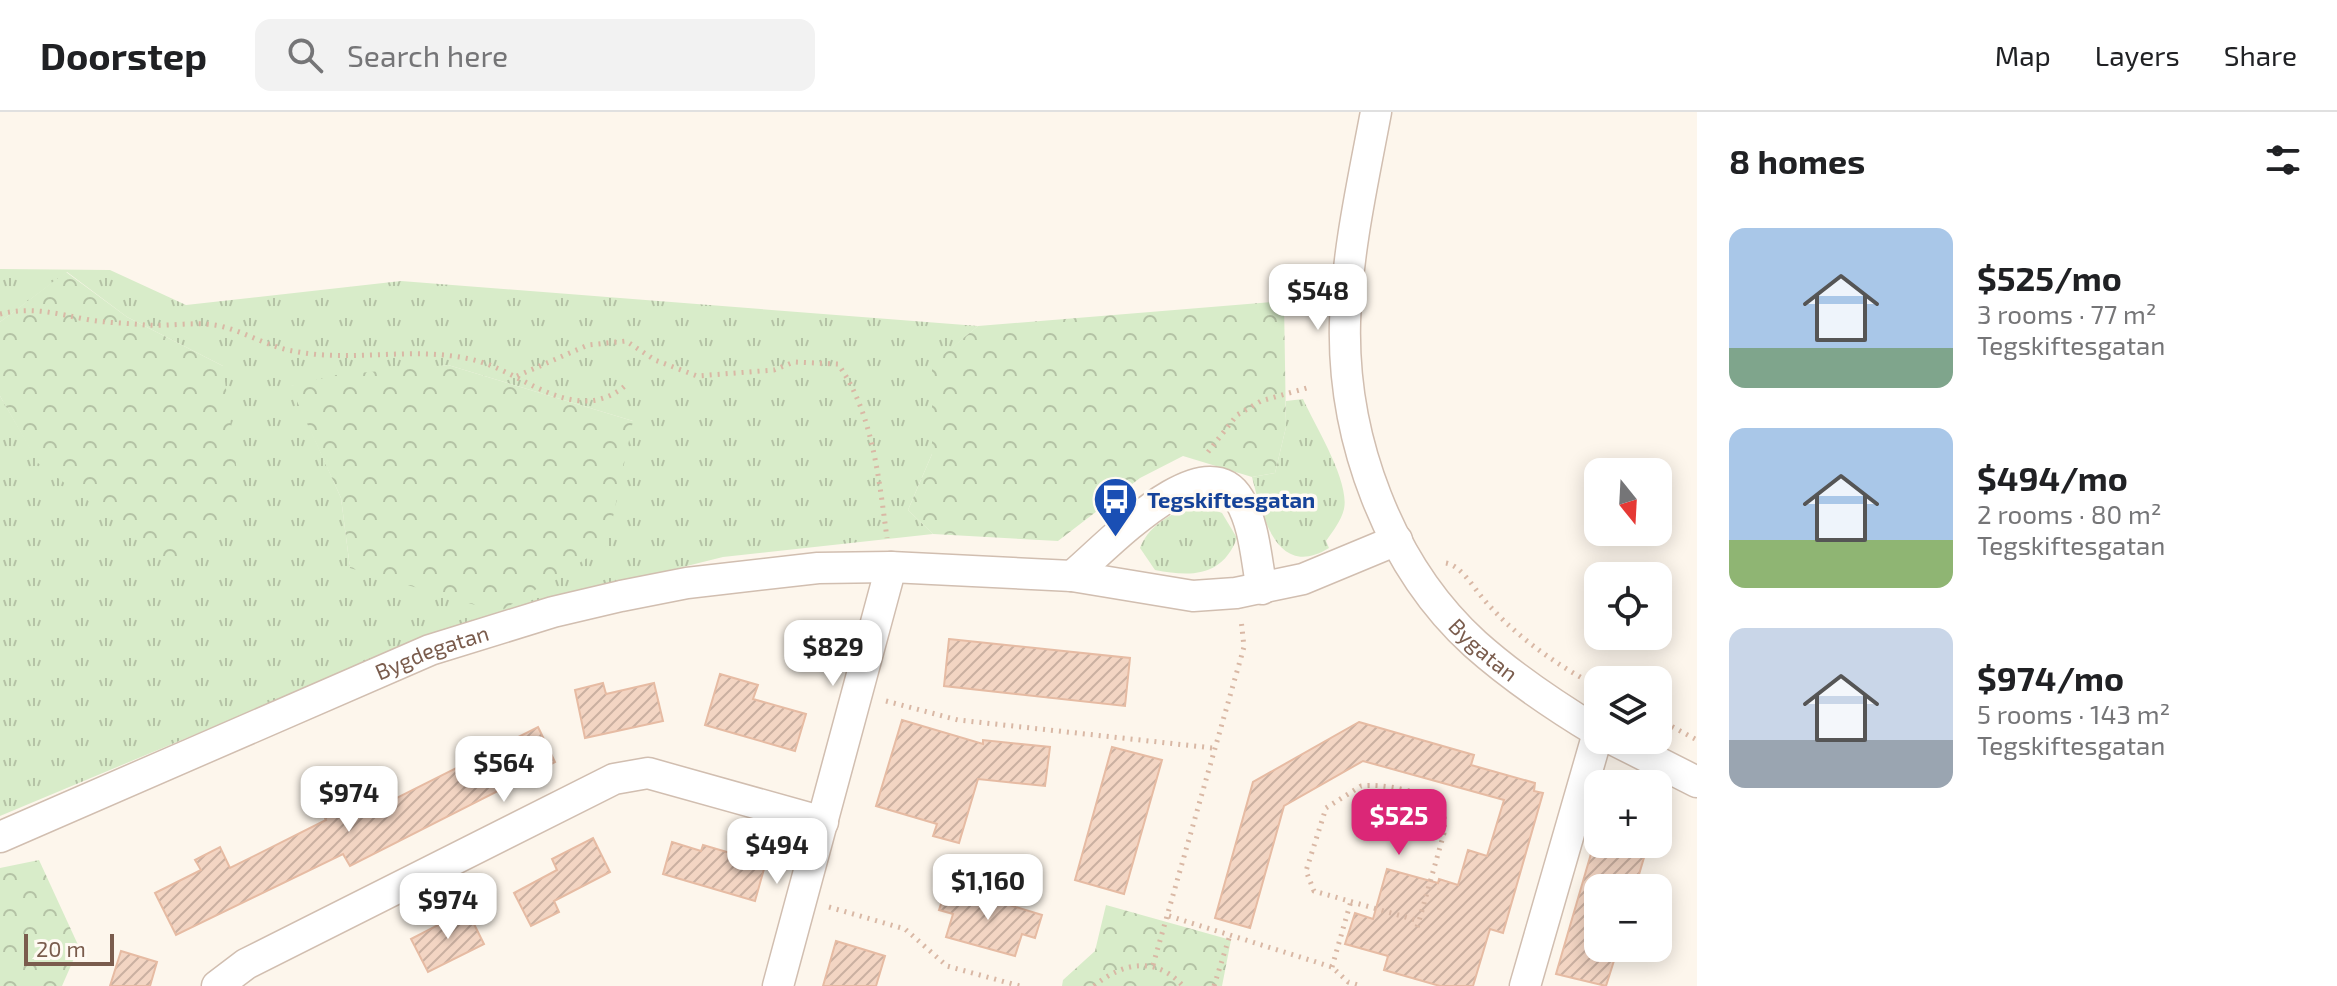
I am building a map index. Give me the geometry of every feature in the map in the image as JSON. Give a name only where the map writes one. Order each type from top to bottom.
[{"type":"street","name":"Bygatan","points":[[1376,112],[1348,277],[1345,364],[1351,414],[1364,463],[1397,540],[1422,579],[1474,643],[1540,694],[1584,723]]},
{"type":"street","points":[[1072,576],[1171,492],[1199,482],[1224,484],[1238,497],[1251,527],[1249,591]]},
{"type":"street","points":[[778,986],[891,567],[1072,576],[1193,596],[1249,591],[1342,564],[1397,540]]},
{"type":"street","name":"Bygdegatan","points":[[0,837],[374,672],[499,628],[553,612],[687,583],[818,568],[891,567]]},
{"type":"street","points":[[1525,986],[1592,754]]},
{"type":"street","points":[[1642,754],[1697,782]]},
{"type":"street","points":[[217,986],[228,975],[260,957],[614,779],[631,774],[648,773],[823,822]]},
{"type":"path","points":[[0,314],[20,309],[51,310],[90,320],[221,326],[291,351],[348,356],[411,353],[469,359],[556,396],[591,401],[619,392],[627,384]]},
{"type":"path","points":[[516,377],[588,345],[626,341],[655,360],[697,376],[774,370],[794,362],[838,364],[853,385],[879,477],[891,567]]},
{"type":"path","points":[[1202,456],[1213,449],[1237,415],[1261,401],[1310,387]]},
{"type":"path","points":[[1422,579],[1440,565],[1455,565],[1489,605],[1532,645],[1584,678]]},
{"type":"path","points":[[1153,965],[1244,647],[1249,591]]},
{"type":"path","points":[[859,694],[958,720],[1213,748]]},
{"type":"path","points":[[1672,727],[1697,740]]},
{"type":"path","points":[[1369,785],[1425,797],[1441,807],[1445,818],[1418,924],[1351,901],[1314,891],[1308,880],[1306,871],[1326,808],[1361,786],[1369,785]]},
{"type":"path","points":[[802,899],[905,929],[947,966],[1020,986]]},
{"type":"path","points":[[1332,967],[1351,901]]},
{"type":"path","points":[[1169,916],[1332,967],[1347,984],[1361,986]]},
{"type":"path","points":[[1214,986],[1230,935]]},
{"type":"path","points":[[1094,986],[1112,972],[1153,965],[1165,970],[1183,986]]},
{"type":"green space","points":[[0,269],[110,270],[186,305],[401,281],[978,326],[932,365],[932,454],[908,510],[933,534],[723,557],[558,598],[423,639],[0,816],[0,396],[39,463],[223,366],[127,317],[67,272],[0,322]],"holes":[[[448,365],[633,421],[350,568],[341,498],[291,386]]]},
{"type":"green space","points":[[66,272],[127,317],[223,366],[241,502],[180,570],[38,463],[0,396],[0,322]]},
{"type":"green space","points":[[1284,301],[1286,427],[1275,473],[1252,477],[1183,456],[1140,478],[1058,541],[933,534],[908,510],[932,454],[932,364],[978,326]]},
{"type":"green space","points":[[448,365],[633,421],[607,546],[499,612],[350,568],[341,498],[290,386],[336,375]]},
{"type":"green space","points":[[1303,399],[1337,469],[1344,497],[1339,522],[1326,541],[1329,548],[1311,556],[1296,556],[1284,550],[1275,539],[1261,509],[1252,477],[1275,473],[1286,427],[1286,401]]},
{"type":"green space","points":[[1199,504],[1222,513],[1237,538],[1231,551],[1214,567],[1204,571],[1181,573],[1155,570],[1140,548],[1149,532],[1181,510]]},
{"type":"green space","points":[[39,860],[79,947],[62,986],[0,986],[0,868]]},
{"type":"green space","points":[[1106,905],[1231,940],[1222,986],[1062,986],[1063,980],[1095,951]]},
{"type":"building","points":[[949,639],[1130,658],[1125,706],[944,686]]},
{"type":"building","points":[[720,674],[758,685],[753,699],[806,714],[795,751],[705,725]]},
{"type":"building","points":[[603,683],[606,694],[654,683],[663,721],[585,738],[575,690]]},
{"type":"building","points":[[902,720],[983,744],[983,740],[1050,747],[1045,786],[978,779],[959,843],[933,836],[937,824],[876,806]]},
{"type":"building","points":[[1359,722],[1474,755],[1471,765],[1535,783],[1534,791],[1543,793],[1503,933],[1490,929],[1473,986],[1440,986],[1384,970],[1388,956],[1345,944],[1355,913],[1373,919],[1387,869],[1438,883],[1439,879],[1458,885],[1468,850],[1487,856],[1504,800],[1363,761],[1284,806],[1250,928],[1215,918],[1253,782]]},
{"type":"building","points":[[538,727],[555,762],[350,866],[343,854],[176,935],[155,893],[201,870],[195,860],[220,847],[230,868],[326,820],[322,812],[348,799],[357,818]]},
{"type":"building","points":[[1112,747],[1162,760],[1124,894],[1075,880]]},
{"type":"building","points":[[593,838],[610,872],[554,901],[559,912],[531,926],[514,893],[557,870],[552,859]]},
{"type":"building","points":[[672,842],[701,851],[703,845],[744,857],[748,844],[769,851],[755,901],[663,874]]},
{"type":"building","points":[[1590,858],[1644,858],[1639,874],[1585,874]]},
{"type":"building","points":[[1584,878],[1584,962],[1614,962],[1606,986],[1556,974]]},
{"type":"building","points":[[947,886],[1042,915],[1035,938],[1022,934],[1015,956],[946,937],[953,914],[939,910]]},
{"type":"building","points":[[467,910],[484,944],[428,972],[411,939]]},
{"type":"building","points":[[836,941],[885,956],[876,986],[823,986]]},
{"type":"building","points":[[121,951],[157,962],[150,986],[110,986]]},
{"type":"place","name":"Tegskiftesgatan","points":[[1116,539]]}]
